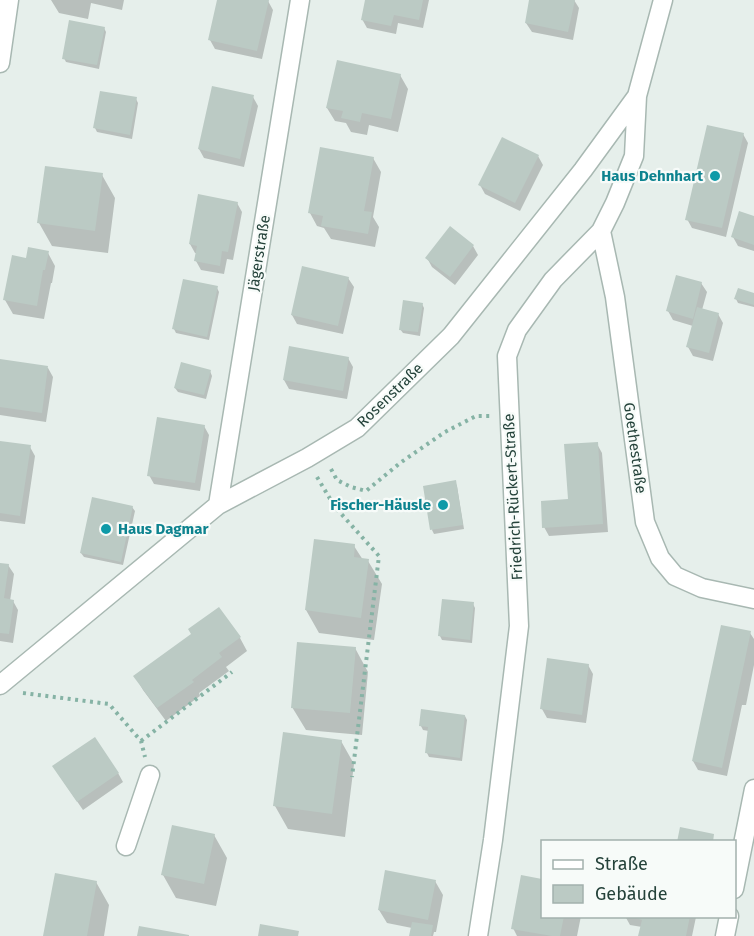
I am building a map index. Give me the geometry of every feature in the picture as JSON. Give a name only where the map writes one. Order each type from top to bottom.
[{"type":"street","points":[[0,63],[9,0]]},
{"type":"street","name":"Jägerstraße","points":[[218,506],[300,0]]},
{"type":"street","name":"Rosenstraße","points":[[0,685],[218,506],[357,428],[451,336],[583,170],[637,96],[663,0]]},
{"type":"street","name":"Friedrich-Rückert-Straße","points":[[478,936],[493,840],[519,626],[507,356],[517,330],[553,280],[601,231],[615,203],[634,156],[637,96]]},
{"type":"street","name":"Goethestraße","points":[[601,231],[615,297],[645,522],[660,558],[675,576],[702,588],[754,599]]},
{"type":"street","points":[[126,846],[150,775]]},
{"type":"street","points":[[736,883],[754,789]]},
{"type":"street","points":[[725,936],[729,918]]},
{"type":"path","points":[[314,453],[337,480],[366,491],[400,463],[445,432],[476,416],[510,415]]},
{"type":"path","points":[[314,453],[335,507],[379,556],[352,777]]},
{"type":"path","points":[[141,741],[232,672]]},
{"type":"path","points":[[22,693],[109,704],[141,741],[150,775]]},
{"type":"building","points":[[217,0],[269,0],[257,51],[208,40]]},
{"type":"building","points":[[365,0],[423,0],[419,20],[394,15],[391,26],[361,20]]},
{"type":"building","points":[[529,0],[575,0],[568,32],[525,23]]},
{"type":"building","points":[[69,20],[105,27],[97,65],[62,59]]},
{"type":"building","points":[[337,60],[401,74],[391,119],[362,113],[360,122],[341,118],[343,111],[326,108]]},
{"type":"building","points":[[212,86],[254,95],[240,159],[198,149]]},
{"type":"building","points":[[100,91],[137,97],[130,135],[93,128]]},
{"type":"building","name":"Haus Dehnhart","points":[[707,125],[744,133],[722,228],[685,220]]},
{"type":"building","points":[[502,137],[539,155],[515,203],[478,185]]},
{"type":"building","points":[[320,147],[374,157],[364,211],[372,212],[368,234],[321,226],[323,216],[308,213]]},
{"type":"building","points":[[45,166],[103,173],[95,231],[37,223]]},
{"type":"building","points":[[198,194],[238,202],[228,252],[222,251],[220,266],[194,261],[197,246],[189,244]]},
{"type":"building","points":[[739,211],[754,216],[754,245],[731,237]]},
{"type":"building","points":[[450,226],[474,245],[450,277],[425,258]]},
{"type":"building","points":[[28,247],[49,251],[45,270],[43,270],[37,306],[3,300],[12,255],[26,258]]},
{"type":"building","points":[[302,266],[349,277],[338,326],[291,315]]},
{"type":"building","points":[[676,275],[702,282],[693,319],[666,311]]},
{"type":"building","points":[[183,279],[218,286],[207,337],[172,329]]},
{"type":"building","points":[[738,288],[754,293],[754,305],[734,299]]},
{"type":"building","points":[[403,300],[423,303],[418,332],[399,330]]},
{"type":"building","points":[[697,307],[719,313],[709,353],[686,347]]},
{"type":"building","points":[[289,346],[349,357],[343,391],[283,380]]},
{"type":"building","points":[[0,359],[48,366],[42,413],[0,407]]},
{"type":"building","points":[[181,362],[211,370],[204,395],[174,388]]},
{"type":"building","points":[[157,417],[205,425],[195,483],[147,476]]},
{"type":"building","points":[[0,441],[31,445],[20,516],[0,513]]},
{"type":"building","points":[[598,442],[603,524],[542,528],[541,501],[568,499],[564,444]]},
{"type":"building","name":"Fischer-Häusle","points":[[456,480],[463,525],[430,530],[423,486]]},
{"type":"building","name":"Haus Dagmar","points":[[92,497],[133,506],[121,562],[80,553]]},
{"type":"building","points":[[314,539],[355,544],[354,557],[369,559],[361,618],[305,610]]},
{"type":"building","points":[[0,563],[9,564],[4,598],[14,600],[9,634],[0,633]]},
{"type":"building","points":[[442,599],[474,602],[470,640],[438,636]]},
{"type":"building","points":[[219,607],[241,637],[219,653],[222,657],[192,680],[194,682],[157,708],[133,676],[191,634],[188,629]]},
{"type":"building","points":[[721,625],[751,631],[722,768],[692,761]]},
{"type":"building","points":[[297,642],[356,647],[350,713],[291,708]]},
{"type":"building","points":[[547,658],[589,664],[582,715],[540,709]]},
{"type":"building","points":[[421,709],[465,715],[460,758],[425,753],[428,727],[419,726]]},
{"type":"building","points":[[283,732],[342,740],[332,814],[273,806]]},
{"type":"building","points":[[95,737],[119,773],[77,802],[52,766]]},
{"type":"building","points":[[172,825],[215,834],[204,884],[161,875]]},
{"type":"building","points":[[680,827],[714,834],[713,840],[677,840]]},
{"type":"building","points":[[385,870],[436,880],[428,920],[378,910]]},
{"type":"building","points":[[55,873],[97,881],[87,936],[43,936]]},
{"type":"building","points":[[521,875],[541,879],[541,918],[564,918],[560,936],[511,929]]},
{"type":"building","points":[[636,918],[690,918],[686,936],[638,936],[642,920]]},
{"type":"building","points":[[412,922],[433,925],[431,936],[409,936]]},
{"type":"building","points":[[260,924],[299,931],[298,936],[258,936]]},
{"type":"building","points":[[139,926],[189,935],[189,936],[137,936]]},
{"type":"place","name":"Haus Dehnhart","points":[[715,176]]},
{"type":"place","name":"Fischer-Häusle","points":[[443,505]]},
{"type":"place","name":"Haus Dagmar","points":[[106,529]]}]
